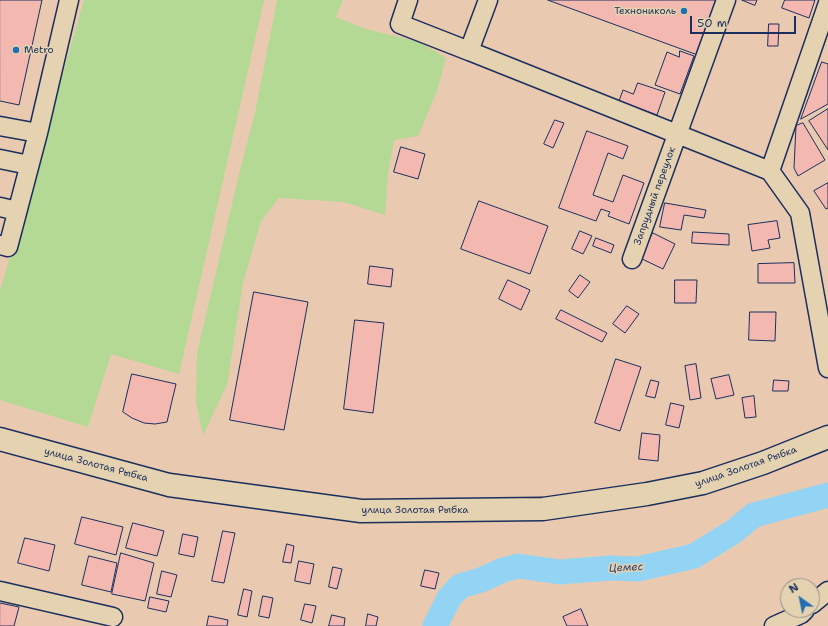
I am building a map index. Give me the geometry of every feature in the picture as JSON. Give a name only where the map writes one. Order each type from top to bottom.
[{"type":"highway","name":"улица Золотая Рыбка","points":[[0,439],[169,485],[361,512],[543,509],[647,494],[703,483],[763,463],[828,438]]},
{"type":"street","points":[[0,245],[8,247],[9,209],[29,165],[38,133],[69,0]]},
{"type":"street","points":[[408,0],[400,24],[770,171],[800,213],[828,368]]},
{"type":"street","points":[[469,51],[488,0]]},
{"type":"street","name":"Запрудный переулок","points":[[632,258],[726,0]]},
{"type":"street","points":[[770,171],[828,2]]},
{"type":"street","points":[[0,126],[38,133]]},
{"type":"street","points":[[0,159],[29,165]]},
{"type":"street","points":[[0,591],[113,617]]},
{"type":"street","points":[[820,598],[828,591]]},
{"type":"street","points":[[774,626],[792,618]]},
{"type":"green space","points":[[84,0],[264,0],[179,374],[111,354],[88,427],[0,400],[0,291]]},
{"type":"green space","points":[[277,0],[343,0],[336,17],[366,29],[419,42],[446,58],[437,91],[418,136],[394,140],[388,174],[385,215],[344,202],[279,198],[261,221],[243,283],[227,385],[203,435],[196,402],[197,353],[255,113]]},
{"type":"building","name":"Metro","points":[[0,0],[42,0],[19,105],[0,101]]},
{"type":"building","points":[[548,0],[716,0],[696,54]]},
{"type":"building","points":[[742,0],[757,0],[755,5]]},
{"type":"building","points":[[785,0],[815,0],[809,18],[782,8]]},
{"type":"building","points":[[769,24],[779,24],[778,46],[768,46]]},
{"type":"building","points":[[680,51],[694,56],[680,94],[655,85],[667,52],[679,57]]},
{"type":"building","points":[[822,62],[828,64],[828,104],[801,119]]},
{"type":"building","points":[[638,83],[665,92],[657,115],[619,101],[623,90],[633,94]]},
{"type":"building","points":[[828,109],[828,150],[809,121]]},
{"type":"building","points":[[555,120],[564,123],[553,148],[544,144]]},
{"type":"building","points":[[803,123],[825,160],[798,176],[794,168],[796,126]]},
{"type":"building","points":[[587,131],[628,146],[623,159],[608,153],[593,195],[613,202],[623,175],[644,183],[629,224],[608,216],[610,212],[601,209],[596,221],[559,208]]},
{"type":"building","points":[[401,147],[425,154],[418,179],[394,172]]},
{"type":"building","points":[[828,183],[828,208],[826,209],[814,191]]},
{"type":"building","points":[[479,201],[548,226],[530,274],[461,249]]},
{"type":"building","points":[[665,203],[706,210],[704,218],[684,215],[681,230],[660,227]]},
{"type":"building","points":[[777,221],[780,238],[768,240],[770,248],[752,251],[748,225]]},
{"type":"building","points":[[580,231],[592,236],[583,254],[572,249]]},
{"type":"building","points":[[693,232],[729,234],[729,245],[692,243]]},
{"type":"building","points":[[653,233],[675,244],[663,269],[640,258]]},
{"type":"building","points":[[596,238],[614,245],[611,253],[593,246]]},
{"type":"building","points":[[794,263],[795,283],[758,283],[758,264]]},
{"type":"building","points":[[370,266],[393,269],[391,287],[368,284]]},
{"type":"building","points":[[580,275],[590,282],[578,298],[569,291]]},
{"type":"building","points":[[508,280],[530,290],[521,310],[499,299]]},
{"type":"building","points":[[675,280],[697,280],[696,303],[675,303]]},
{"type":"building","points":[[254,292],[308,302],[284,430],[230,420]]},
{"type":"building","points":[[627,306],[639,314],[625,333],[613,324]]},
{"type":"building","points":[[561,310],[607,333],[602,342],[556,319]]},
{"type":"building","points":[[750,312],[776,312],[775,341],[749,340]]},
{"type":"building","points":[[355,320],[384,323],[373,413],[344,409]]},
{"type":"building","points":[[616,359],[641,367],[620,431],[595,423]]},
{"type":"building","points":[[696,364],[701,398],[690,400],[685,366]]},
{"type":"building","points":[[132,374],[176,384],[167,422],[155,424],[144,423],[123,412]]},
{"type":"building","points":[[729,375],[734,395],[716,399],[711,379]]},
{"type":"building","points":[[651,380],[659,382],[655,398],[646,396]]},
{"type":"building","points":[[774,380],[789,381],[788,391],[773,391]]},
{"type":"building","points":[[754,396],[756,417],[745,418],[742,398]]},
{"type":"building","points":[[671,403],[684,406],[679,428],[666,425]]},
{"type":"building","points":[[642,433],[660,435],[658,461],[639,459]]},
{"type":"building","points":[[82,517],[123,527],[116,555],[75,544]]},
{"type":"building","points":[[133,523],[164,531],[157,556],[126,548]]},
{"type":"building","points":[[223,531],[235,533],[224,583],[212,581]]},
{"type":"building","points":[[183,534],[198,537],[194,557],[179,554]]},
{"type":"building","points":[[25,538],[55,545],[49,571],[18,563]]},
{"type":"building","points":[[287,544],[294,546],[291,563],[283,562]]},
{"type":"building","points":[[121,553],[154,563],[145,601],[112,594]]},
{"type":"building","points":[[89,556],[117,563],[111,592],[82,585]]},
{"type":"building","points":[[299,561],[314,564],[310,584],[295,581]]},
{"type":"building","points":[[333,567],[342,569],[337,589],[329,587]]},
{"type":"building","points":[[425,570],[439,573],[435,589],[421,586]]},
{"type":"building","points":[[162,571],[177,575],[171,597],[157,594]]},
{"type":"building","points":[[244,589],[252,591],[247,617],[238,615]]},
{"type":"building","points":[[263,596],[273,598],[269,618],[259,616]]},
{"type":"building","points":[[150,597],[169,601],[166,612],[148,608]]},
{"type":"building","points":[[0,603],[19,607],[14,626],[0,626]]},
{"type":"building","points":[[305,604],[316,606],[312,623],[301,620]]},
{"type":"building","points":[[581,609],[588,626],[567,626],[563,617]]},
{"type":"building","points":[[368,614],[378,617],[376,626],[366,626]]},
{"type":"building","points":[[332,615],[345,618],[344,626],[329,626]]},
{"type":"building","points":[[209,616],[228,620],[227,626],[207,626]]},
{"type":"waterway","name":"Цемес","points":[[435,626],[449,598],[460,586],[481,580],[503,570],[518,566],[560,572],[610,568],[638,569],[694,556],[733,532],[754,515],[828,495]]},
{"type":"place","name":"Технониколь","points":[[684,11]]},
{"type":"place","name":"Metro","points":[[16,50]]}]
